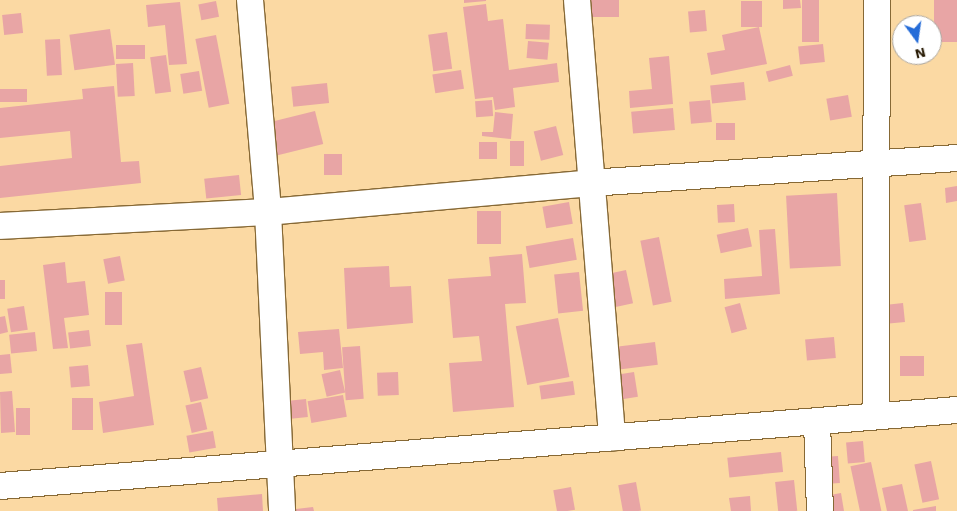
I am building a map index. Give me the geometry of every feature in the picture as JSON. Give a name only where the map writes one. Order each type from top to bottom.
[{"type":"street","points":[[250,0],[268,212],[278,466],[282,511]]},
{"type":"street","points":[[577,0],[590,184],[612,438]]},
{"type":"street","points":[[876,416],[877,0]]},
{"type":"street","points":[[0,226],[268,212],[590,184],[957,158]]},
{"type":"street","points":[[0,486],[278,466],[957,410]]},
{"type":"street","points":[[817,421],[820,511]]},
{"type":"building","points":[[464,0],[486,0],[486,1],[464,3]]},
{"type":"building","points":[[585,0],[619,0],[619,17],[585,17]]},
{"type":"building","points":[[783,0],[800,0],[801,8],[783,9]]},
{"type":"building","points":[[802,0],[819,0],[819,42],[802,42]]},
{"type":"building","points":[[934,0],[957,0],[957,42],[942,42],[942,15],[934,15]]},
{"type":"building","points":[[216,1],[219,17],[201,20],[198,4]]},
{"type":"building","points":[[741,1],[762,1],[762,27],[741,27]]},
{"type":"building","points":[[180,2],[187,64],[169,65],[165,25],[148,27],[146,5]]},
{"type":"building","points":[[486,4],[488,21],[503,19],[509,70],[557,63],[559,82],[513,88],[515,107],[495,110],[493,97],[475,99],[463,7]]},
{"type":"building","points":[[705,10],[707,31],[690,32],[688,11]]},
{"type":"building","points":[[21,13],[23,33],[4,35],[2,15]]},
{"type":"building","points":[[526,24],[550,25],[549,40],[525,39]]},
{"type":"building","points":[[759,27],[767,64],[711,75],[707,53],[725,50],[722,35]]},
{"type":"building","points":[[110,29],[115,65],[74,70],[69,35]]},
{"type":"building","points":[[447,32],[452,69],[433,71],[428,35]]},
{"type":"building","points":[[216,35],[229,104],[209,108],[195,39]]},
{"type":"building","points":[[60,39],[62,75],[47,76],[45,40]]},
{"type":"building","points":[[528,41],[549,43],[547,60],[527,58]]},
{"type":"building","points":[[823,44],[825,62],[800,65],[798,47]]},
{"type":"building","points":[[116,45],[145,45],[145,59],[116,59]]},
{"type":"building","points":[[166,55],[171,92],[155,94],[150,57]]},
{"type":"building","points":[[669,56],[673,104],[630,108],[629,91],[652,89],[649,58]]},
{"type":"building","points":[[133,63],[135,96],[118,97],[116,64]]},
{"type":"building","points":[[790,65],[793,76],[769,82],[766,71]]},
{"type":"building","points":[[461,70],[464,89],[435,93],[432,75]]},
{"type":"building","points":[[199,71],[202,91],[183,94],[180,74]]},
{"type":"building","points":[[744,82],[746,100],[712,103],[710,86]]},
{"type":"building","points":[[327,83],[329,103],[293,107],[291,87]]},
{"type":"building","points":[[114,86],[121,162],[139,161],[141,183],[0,198],[0,166],[72,158],[70,131],[0,138],[0,108],[83,99],[82,89]]},
{"type":"building","points":[[0,89],[27,89],[27,102],[0,102]]},
{"type":"building","points":[[848,95],[852,117],[830,120],[826,99]]},
{"type":"building","points":[[492,100],[493,116],[476,117],[475,101]]},
{"type":"building","points":[[710,100],[712,122],[691,124],[689,102]]},
{"type":"building","points":[[673,108],[675,130],[633,134],[631,112]]},
{"type":"building","points":[[315,111],[323,144],[275,156],[266,123]]},
{"type":"building","points":[[495,112],[513,114],[511,139],[482,136],[482,132],[493,132]]},
{"type":"building","points":[[716,123],[735,123],[735,140],[716,140]]},
{"type":"building","points":[[556,126],[563,155],[541,161],[534,132]]},
{"type":"building","points":[[510,141],[524,141],[524,166],[510,166]]},
{"type":"building","points":[[479,142],[497,142],[497,159],[479,159]]},
{"type":"building","points":[[324,154],[342,154],[342,175],[324,175]]},
{"type":"building","points":[[239,175],[241,195],[206,199],[204,179]]},
{"type":"building","points":[[957,186],[957,201],[946,203],[945,188]]},
{"type":"building","points":[[837,193],[841,266],[790,269],[786,196]]},
{"type":"building","points":[[569,202],[573,224],[546,228],[542,207]]},
{"type":"building","points":[[921,203],[926,240],[909,242],[904,205]]},
{"type":"building","points":[[734,204],[735,222],[718,223],[717,205]]},
{"type":"building","points":[[477,211],[501,211],[501,244],[477,244]]},
{"type":"building","points":[[748,228],[752,247],[721,253],[717,235]]},
{"type":"building","points":[[775,229],[780,294],[725,299],[724,279],[762,276],[759,230]]},
{"type":"building","points":[[659,237],[672,302],[653,305],[640,241]]},
{"type":"building","points":[[573,238],[577,260],[530,268],[526,246]]},
{"type":"building","points":[[522,254],[526,303],[505,304],[514,407],[453,412],[449,363],[482,361],[479,336],[453,338],[448,279],[491,276],[489,257]]},
{"type":"building","points":[[120,256],[125,281],[108,284],[103,259]]},
{"type":"building","points":[[65,262],[67,283],[85,281],[89,315],[64,318],[68,348],[53,349],[43,265]]},
{"type":"building","points":[[389,266],[390,287],[411,286],[413,323],[347,329],[344,268]]},
{"type":"building","points":[[626,270],[633,303],[614,307],[607,274]]},
{"type":"building","points":[[579,272],[583,311],[558,313],[554,275]]},
{"type":"building","points":[[0,280],[5,280],[5,299],[0,299]]},
{"type":"building","points":[[105,292],[122,292],[122,325],[105,325]]},
{"type":"building","points":[[740,303],[747,329],[732,333],[725,307]]},
{"type":"building","points":[[903,303],[905,322],[889,324],[887,305]]},
{"type":"building","points":[[24,306],[28,330],[11,332],[7,309]]},
{"type":"building","points":[[5,316],[8,332],[0,334],[0,317]]},
{"type":"building","points":[[558,318],[569,377],[527,385],[516,326]]},
{"type":"building","points":[[339,329],[343,368],[324,370],[323,352],[300,354],[298,332]]},
{"type":"building","points":[[89,330],[91,346],[70,348],[68,333]]},
{"type":"building","points":[[35,332],[37,351],[11,354],[9,335]]},
{"type":"building","points":[[834,337],[836,358],[807,360],[805,340]]},
{"type":"building","points":[[655,342],[658,365],[619,370],[616,347]]},
{"type":"building","points":[[142,343],[154,425],[103,433],[99,402],[134,396],[126,345]]},
{"type":"building","points":[[360,346],[364,399],[346,400],[342,347]]},
{"type":"building","points":[[10,354],[12,373],[0,374],[0,355]]},
{"type":"building","points":[[900,356],[924,356],[924,376],[900,376]]},
{"type":"building","points":[[88,365],[90,386],[71,388],[69,367]]},
{"type":"building","points":[[201,367],[208,398],[191,402],[183,371]]},
{"type":"building","points":[[340,370],[345,392],[327,397],[321,374]]},
{"type":"building","points":[[398,372],[399,395],[378,396],[377,373]]},
{"type":"building","points":[[634,372],[638,397],[622,399],[618,375]]},
{"type":"building","points":[[573,381],[575,395],[541,400],[539,386]]},
{"type":"building","points":[[12,391],[15,432],[1,433],[0,392]]},
{"type":"building","points":[[343,395],[347,417],[311,423],[308,401]]},
{"type":"building","points":[[72,398],[93,398],[93,430],[72,430]]},
{"type":"building","points":[[306,399],[308,417],[281,420],[279,402]]},
{"type":"building","points":[[201,402],[207,429],[192,433],[185,406]]},
{"type":"building","points":[[16,408],[30,408],[30,435],[16,435]]},
{"type":"building","points":[[213,431],[216,448],[189,452],[186,436]]},
{"type":"building","points":[[863,441],[865,462],[848,463],[846,442]]},
{"type":"building","points":[[781,452],[783,472],[729,478],[727,458]]},
{"type":"building","points":[[838,456],[840,483],[821,484],[819,457]]},
{"type":"building","points":[[931,461],[939,499],[922,503],[914,465]]},
{"type":"building","points":[[871,462],[881,511],[860,511],[850,466]]},
{"type":"building","points":[[794,480],[797,511],[778,511],[775,482]]},
{"type":"building","points":[[636,482],[641,511],[623,511],[618,485]]},
{"type":"building","points":[[902,484],[908,511],[887,511],[882,488]]},
{"type":"building","points":[[571,487],[575,510],[557,511],[553,490]]},
{"type":"building","points":[[841,493],[844,511],[828,511],[825,496]]},
{"type":"building","points":[[262,494],[263,511],[218,511],[217,498]]},
{"type":"building","points":[[750,496],[751,511],[731,511],[729,498]]},
{"type":"building","points":[[936,506],[936,511],[913,511],[913,510]]},
{"type":"building","points":[[313,507],[314,511],[296,511],[296,509]]}]
